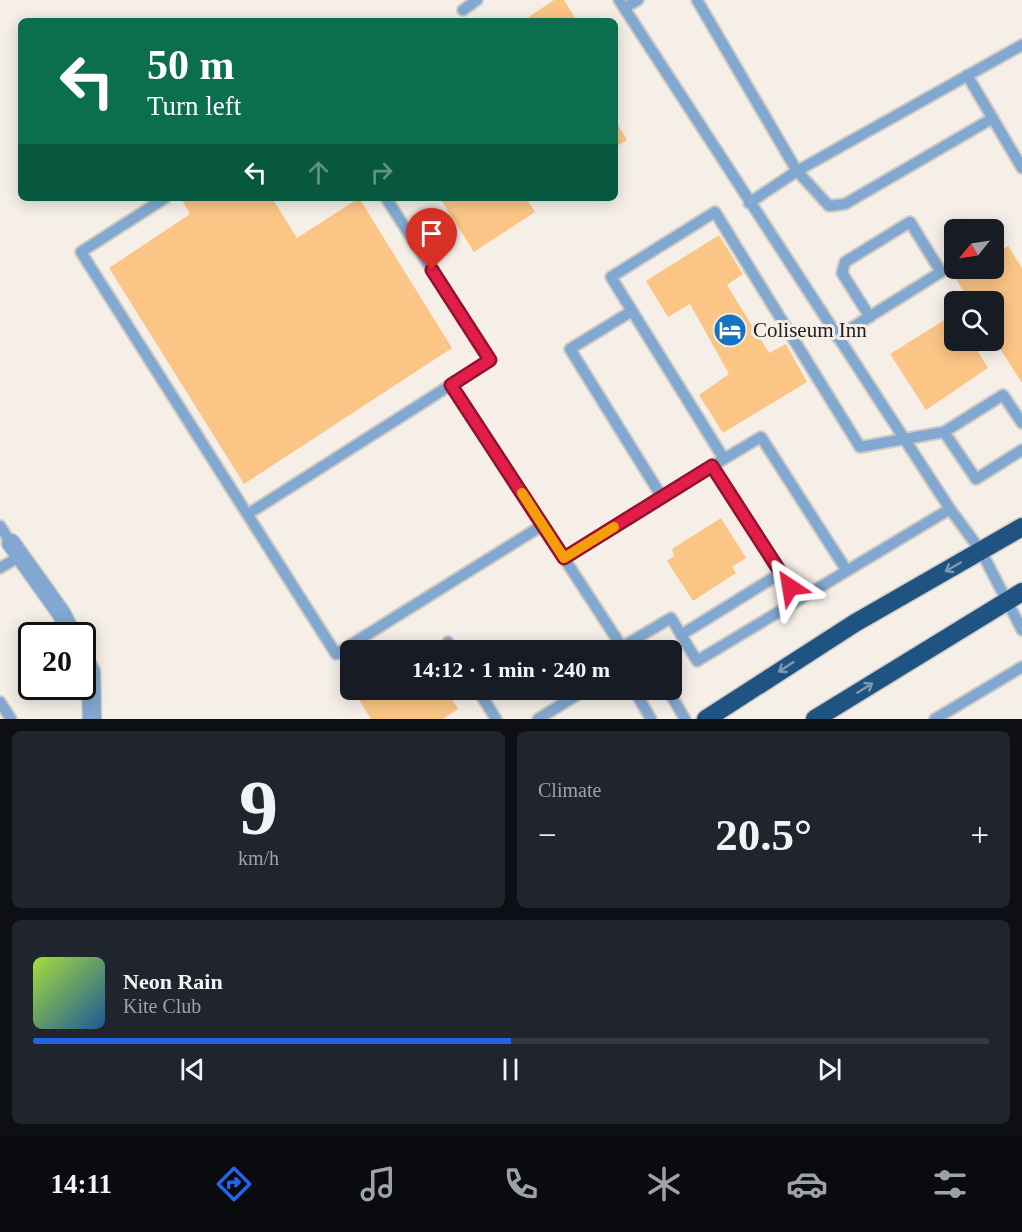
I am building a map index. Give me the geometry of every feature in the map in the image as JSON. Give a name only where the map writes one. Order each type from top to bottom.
[{"type":"highway","points":[[706,719],[855,623],[1022,527]]},
{"type":"highway","points":[[815,719],[1022,592]]},
{"type":"street","points":[[16,549],[66,622]]},
{"type":"street","points":[[92,700],[92,719]]},
{"type":"lane","points":[[463,10],[477,0]]},
{"type":"lane","points":[[638,0],[621,4],[837,338],[950,509],[981,551],[1005,602],[1022,630]]},
{"type":"lane","points":[[697,0],[797,171],[829,206],[845,204],[993,118]]},
{"type":"lane","points":[[749,203],[797,171],[1022,45]]},
{"type":"lane","points":[[967,75],[1022,168]]},
{"type":"lane","points":[[160,201],[81,252],[336,654],[543,525]]},
{"type":"lane","points":[[248,514],[490,360],[388,201]]},
{"type":"lane","points":[[724,459],[611,277],[716,212],[860,447],[903,437],[944,432],[1003,395],[1022,423]]},
{"type":"lane","points":[[837,338],[941,272],[910,222],[845,262],[842,273],[870,317]]},
{"type":"lane","points":[[632,311],[570,349],[662,497]]},
{"type":"lane","points":[[451,385],[615,640]]},
{"type":"lane","points":[[944,432],[976,479],[1022,450]]},
{"type":"lane","points":[[564,558],[761,437],[847,571]]},
{"type":"lane","points":[[712,466],[798,600]]},
{"type":"lane","points":[[637,640],[671,618],[697,661],[950,509]]},
{"type":"lane","points":[[0,526],[16,549],[0,568]]},
{"type":"lane","points":[[681,635],[781,573]]},
{"type":"lane","points":[[935,719],[1022,667]]},
{"type":"lane","points":[[484,700],[496,719]]},
{"type":"lane","points":[[538,719],[569,700]]},
{"type":"lane","points":[[640,700],[651,719]]},
{"type":"lane","points":[[674,700],[685,719]]},
{"type":"lane","points":[[0,702],[11,719]]},
{"type":"building","points":[[554,0],[564,0],[575,18],[527,18]]},
{"type":"building","points":[[618,125],[627,140],[618,145]]},
{"type":"building","points":[[183,201],[274,201],[297,238],[354,201],[361,201],[452,348],[244,484],[109,268],[190,214]]},
{"type":"building","points":[[442,201],[528,201],[535,212],[474,252]]},
{"type":"building","name":"Coliseum Inn","points":[[719,235],[743,274],[727,285],[769,353],[786,344],[807,382],[723,433],[699,395],[729,374],[690,304],[668,317],[646,281]]},
{"type":"building","points":[[1008,246],[1022,268],[1022,383],[1001,351],[1004,351],[1004,291],[963,291],[956,279],[1004,279],[1004,249]]},
{"type":"building","points":[[944,320],[944,351],[978,351],[988,368],[926,410],[890,354]]},
{"type":"building","points":[[721,518],[746,558],[732,567],[736,573],[693,601],[667,561],[674,556],[672,549]]},
{"type":"building","points":[[359,700],[452,700],[458,709],[443,719],[371,719]]},
{"type":"slow traffic","points":[[522,493],[564,558],[614,527]]},
{"type":"place","name":"Coliseum Inn","points":[[730,330]]},
{"type":"route","points":[[432,270],[490,360],[451,385],[564,558],[712,466],[790,587]]}]
